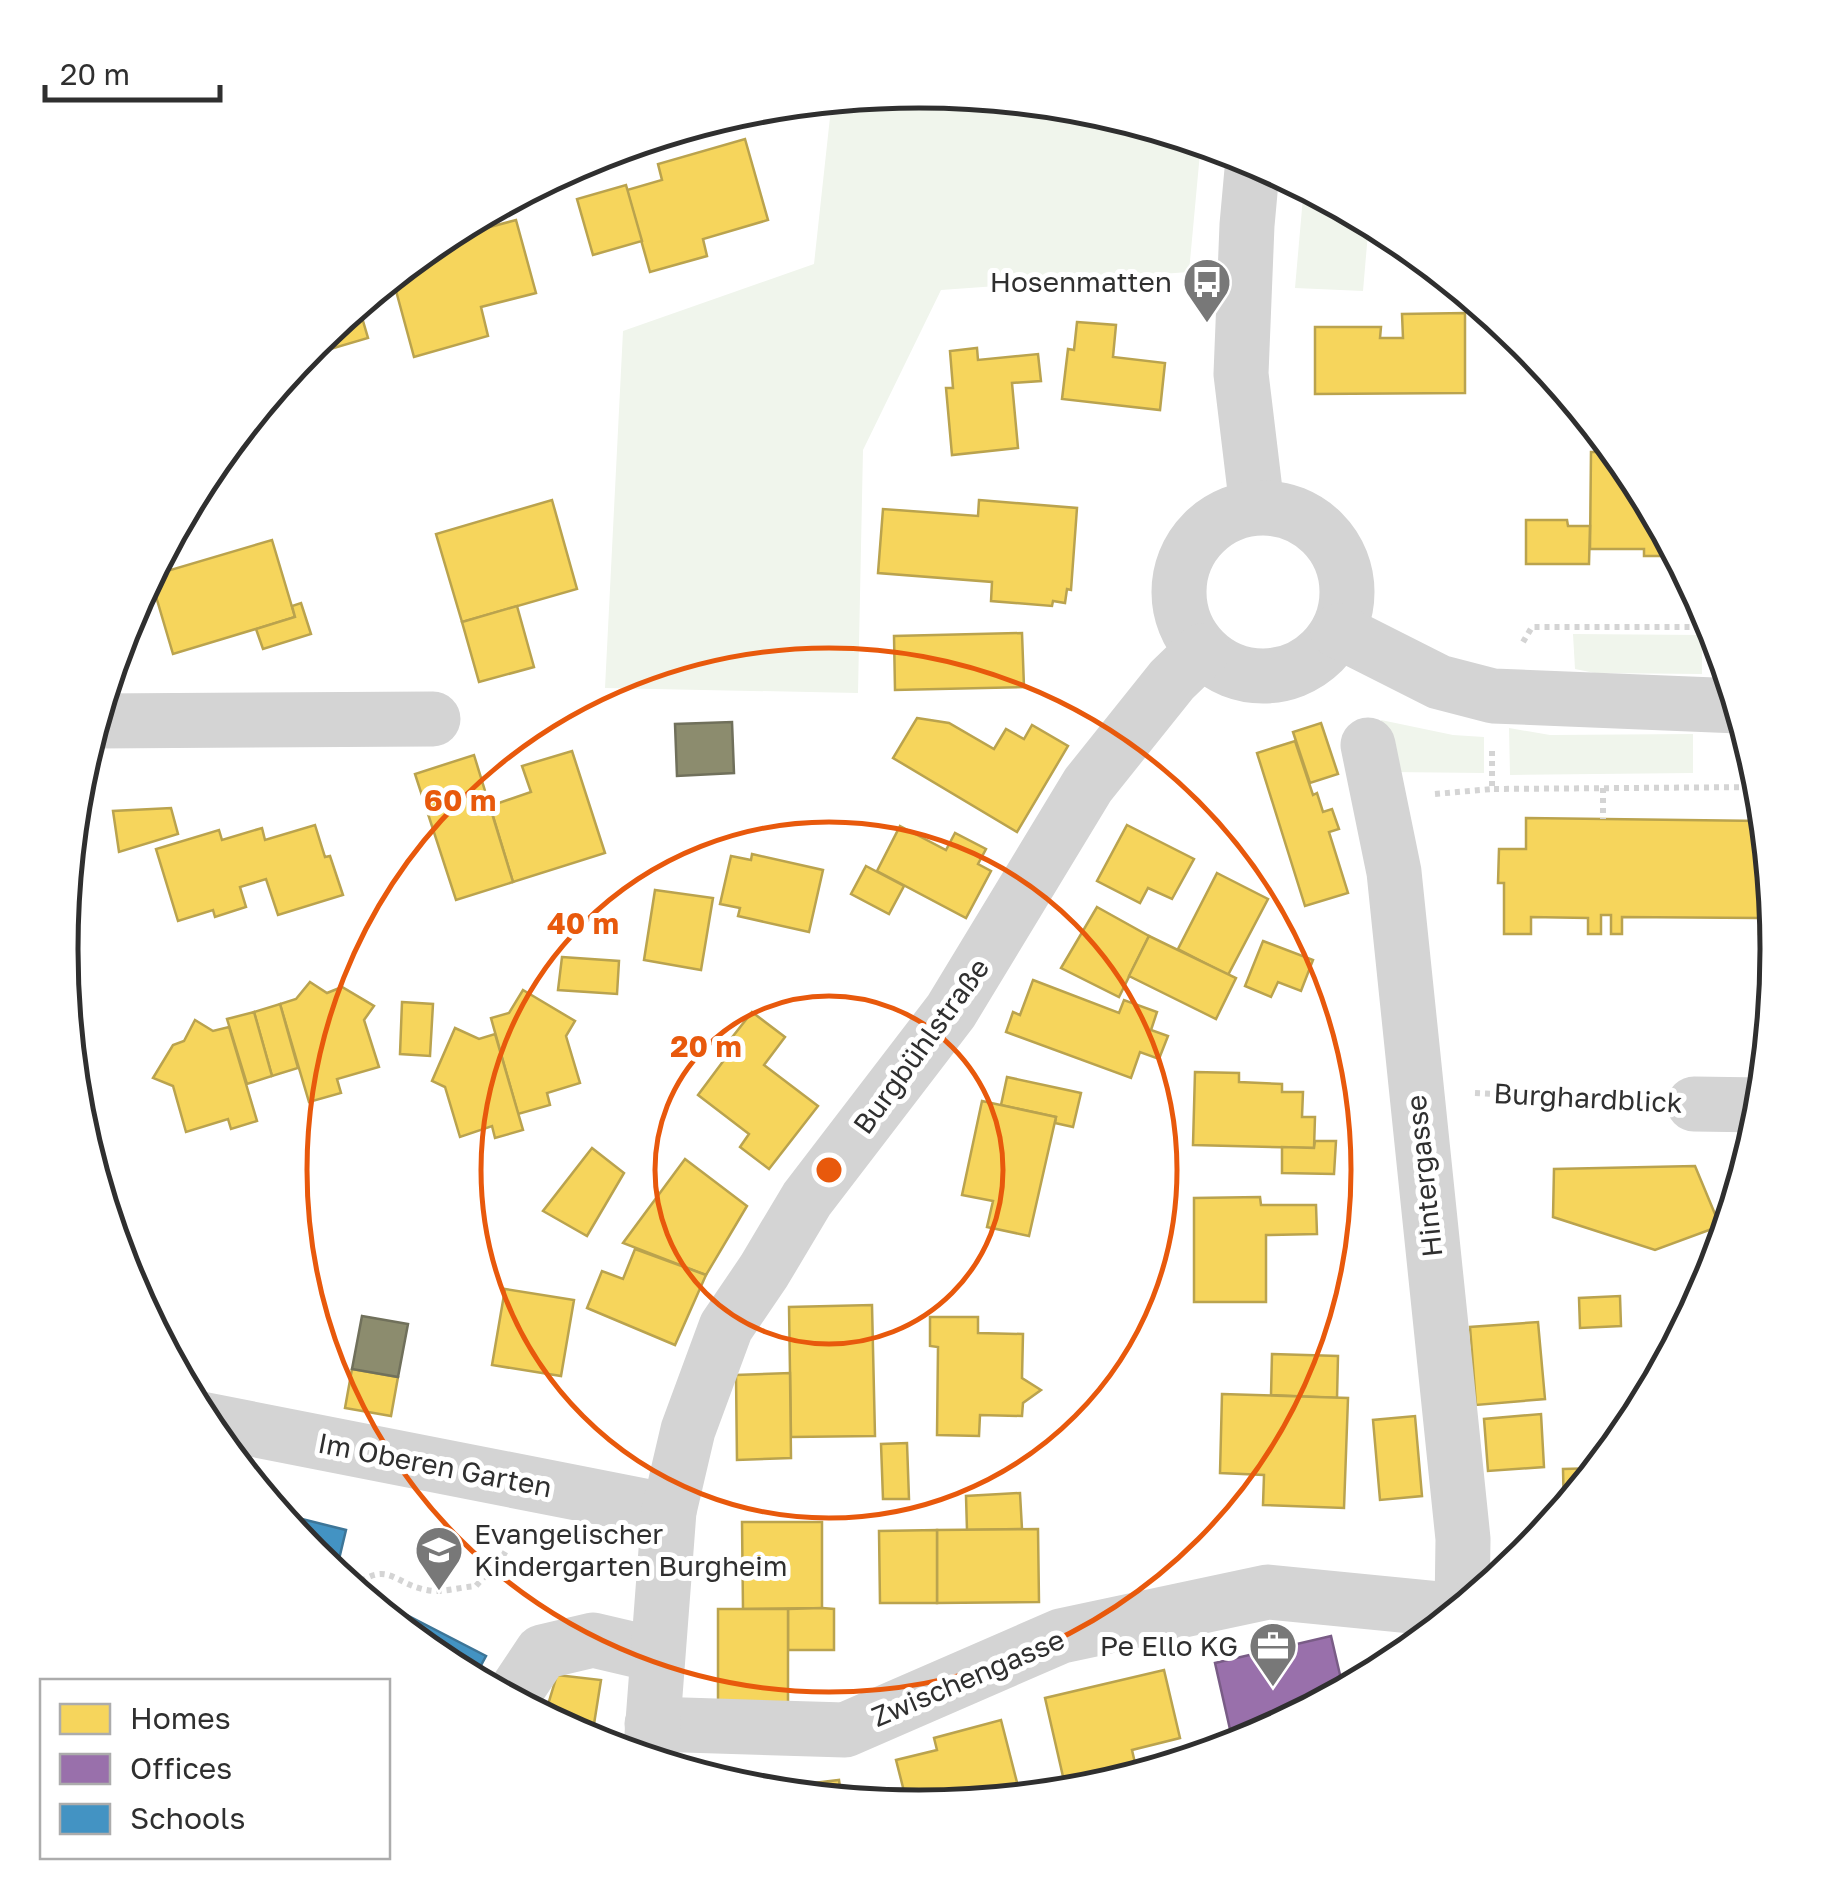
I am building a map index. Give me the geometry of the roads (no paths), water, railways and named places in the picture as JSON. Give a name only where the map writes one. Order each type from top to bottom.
[{"type":"street","points":[[1251,177],[1240,374],[1257,508]]},
{"type":"street","points":[[1257,508],[1288,511],[1324,532],[1340,556],[1348,581],[1338,631],[1324,652],[1309,663],[1275,676],[1256,676],[1226,668],[1202,651],[1186,626],[1179,600],[1183,565],[1196,541],[1215,522],[1257,508]]},
{"type":"street","points":[[1338,631],[1439,682],[1493,696],[1724,705]]},
{"type":"street","name":"Burgbühlstraße","points":[[651,1742],[669,1510],[688,1430],[726,1327],[807,1199],[952,1011],[1088,784],[1172,680],[1202,651]]},
{"type":"street","points":[[109,722],[433,719]]},
{"type":"street","name":"Hintergasse","points":[[1368,745],[1394,872],[1463,1540],[1462,1592]]},
{"type":"street","name":"Burghardblick","points":[[1694,1104],[1746,1105]]},
{"type":"street","name":"Im Oberen Garten","points":[[224,1425],[669,1510]]},
{"type":"street","name":"Zwischengasse","points":[[651,1742],[845,1730],[1061,1636],[1268,1592],[1442,1608]]},
{"type":"street","points":[[518,1688],[542,1652],[592,1640],[657,1655]]},
{"type":"place","name":"Hosenmatten","points":[[1207,324]]},
{"type":"place","name":"Evangelischer Kindergarten Burgheim","points":[[439,1592]]},
{"type":"place","name":"Pe Ello KG","points":[[1273,1688]]}]
